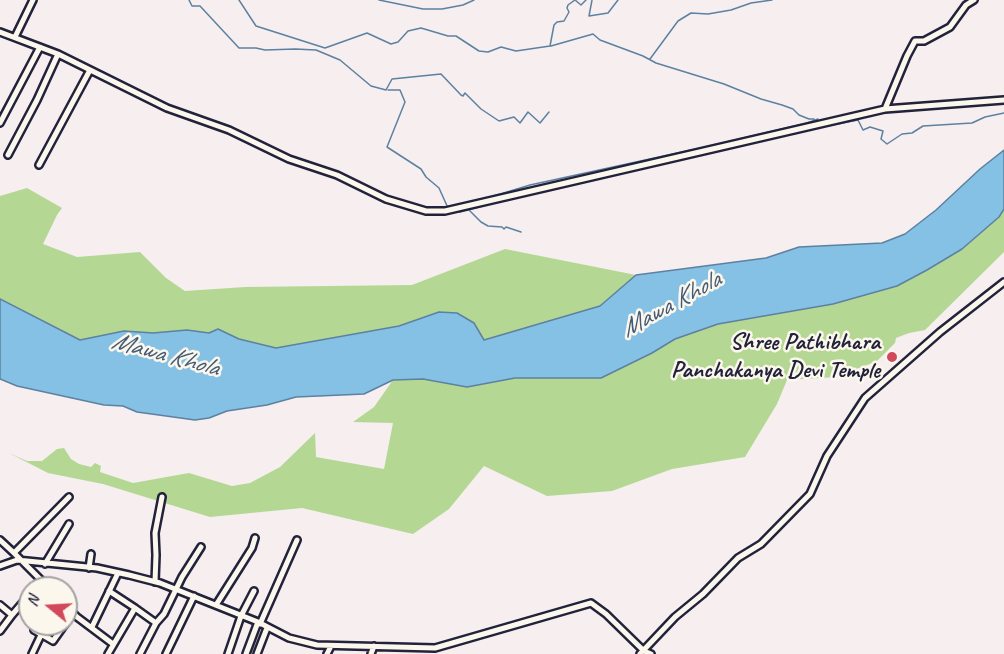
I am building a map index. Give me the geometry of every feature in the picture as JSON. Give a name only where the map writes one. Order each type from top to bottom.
[{"type":"street","points":[[15,37],[33,0]]},
{"type":"street","points":[[885,109],[915,41],[924,41],[950,27],[966,5],[974,0]]},
{"type":"street","points":[[0,32],[58,54],[167,108],[229,130],[289,159],[337,175],[386,199],[426,211],[445,211],[885,109],[1004,100]]},
{"type":"street","points":[[0,123],[40,46]]},
{"type":"street","points":[[8,155],[58,54]]},
{"type":"street","points":[[39,165],[90,70]]},
{"type":"street","points":[[642,652],[675,617],[703,594],[738,558],[761,544],[810,494],[827,456],[865,398],[932,339],[1004,282]]},
{"type":"street","points":[[14,553],[69,497]]},
{"type":"street","points":[[155,582],[155,533],[162,497]]},
{"type":"street","points":[[45,564],[69,524]]},
{"type":"street","points":[[216,605],[252,548],[255,538]]},
{"type":"street","points":[[0,540],[37,576]]},
{"type":"street","points":[[246,654],[297,540]]},
{"type":"street","points":[[140,654],[201,548]]},
{"type":"street","points":[[89,568],[91,554]]},
{"type":"street","points":[[0,566],[19,560],[118,573],[155,582],[216,605],[289,638],[331,646],[435,648],[591,603],[606,614],[642,652],[651,654]]},
{"type":"street","points":[[92,627],[118,573]]},
{"type":"street","points":[[109,591],[156,623]]},
{"type":"street","points":[[228,654],[254,591]]},
{"type":"street","points":[[166,654],[194,597]]},
{"type":"street","points":[[0,605],[12,615]]},
{"type":"street","points":[[0,631],[18,608]]},
{"type":"street","points":[[108,654],[135,608]]},
{"type":"street","points":[[78,616],[113,644]]},
{"type":"street","points":[[257,654],[267,628]]},
{"type":"street","points":[[32,654],[41,636]]},
{"type":"street","points":[[43,636],[53,641],[57,636]]},
{"type":"street","points":[[327,654],[331,646]]},
{"type":"street","points":[[370,654],[374,646]]},
{"type":"green space","points":[[27,188],[62,208],[43,244],[77,257],[140,252],[166,278],[185,291],[245,287],[412,285],[505,249],[636,275],[600,306],[484,340],[474,323],[458,313],[439,312],[399,326],[276,348],[239,339],[219,329],[209,333],[187,330],[153,333],[124,331],[80,340],[0,299],[0,196]]},
{"type":"green space","points":[[1004,209],[1004,252],[925,330],[896,338],[895,343],[877,361],[837,377],[787,380],[777,404],[745,457],[672,469],[612,491],[547,496],[484,466],[449,509],[413,534],[302,508],[210,517],[103,484],[48,473],[9,453],[27,461],[42,461],[57,449],[64,448],[71,459],[79,464],[91,467],[95,463],[101,466],[100,472],[133,483],[189,473],[232,486],[250,483],[280,467],[315,433],[316,457],[384,469],[393,423],[353,422],[374,407],[393,380],[423,379],[467,387],[515,378],[601,378],[675,339],[718,324],[833,304],[962,249],[999,217]]},
{"type":"water","name":"Mawa Khola","points":[[1004,150],[1004,209],[999,217],[962,249],[927,270],[897,286],[833,304],[718,324],[675,339],[601,378],[515,378],[467,387],[423,379],[393,380],[364,394],[296,397],[195,420],[137,412],[123,406],[104,405],[17,386],[0,379],[0,299],[80,340],[124,331],[153,333],[187,330],[209,333],[218,329],[239,339],[276,348],[399,326],[439,312],[457,313],[474,323],[484,340],[600,306],[636,275],[766,258],[799,247],[882,243],[905,234]]},
{"type":"waterway","points":[[189,0],[192,6],[200,6],[239,48],[316,50],[340,60],[371,86],[386,90],[392,79],[441,74],[461,95],[465,93],[481,109],[499,121],[514,117],[520,123],[528,112],[540,123],[549,112]]},
{"type":"waterway","points":[[239,0],[256,26],[325,48],[367,33],[391,44],[398,42],[408,31],[421,28],[456,36],[479,51],[488,52],[501,47],[516,51],[550,46],[554,25],[564,21],[569,12],[568,5],[575,0],[581,5],[586,0]]},
{"type":"waterway","points":[[379,0],[423,9],[442,9],[463,5],[474,0]]},
{"type":"waterway","points":[[592,0],[589,16],[608,13],[618,0]]},
{"type":"waterway","points":[[650,59],[678,21],[691,13],[708,14],[772,0]]},
{"type":"waterway","points":[[551,46],[593,34],[600,40],[656,63],[724,84],[793,109],[799,115],[809,119],[814,119]]},
{"type":"waterway","points":[[388,90],[400,90],[405,102],[387,147],[421,169],[426,177],[439,188],[448,208]]},
{"type":"waterway","points":[[827,126],[858,120],[863,130],[870,127],[883,131],[881,139],[887,144],[902,134],[912,133],[923,126],[972,123],[985,117],[1004,113]]},
{"type":"waterway","points":[[484,199],[530,185],[705,147],[818,119]]},
{"type":"waterway","points":[[810,129],[826,126]]},
{"type":"waterway","points":[[448,213],[513,198]]},
{"type":"waterway","points":[[469,210],[488,226],[504,229],[506,227],[521,232]]},
{"type":"place","name":"Shree Pathibhara Panchakanya Devi Temple","points":[[892,357]]}]
